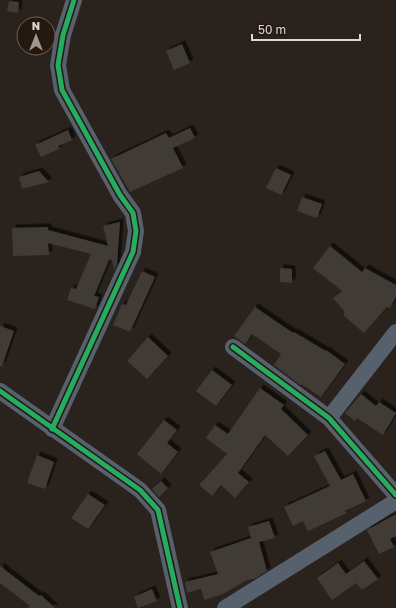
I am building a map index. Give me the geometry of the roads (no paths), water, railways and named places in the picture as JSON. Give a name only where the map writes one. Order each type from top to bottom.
[{"type":"street","points":[[52,429],[133,252],[136,231],[132,213],[120,195],[62,90],[58,65],[63,35],[74,0]]},
{"type":"street","points":[[329,418],[396,332]]},
{"type":"street","points":[[233,347],[329,418],[396,494]]},
{"type":"street","points":[[0,391],[140,490],[158,510],[180,608]]},
{"type":"street","points":[[225,608],[396,501]]}]
